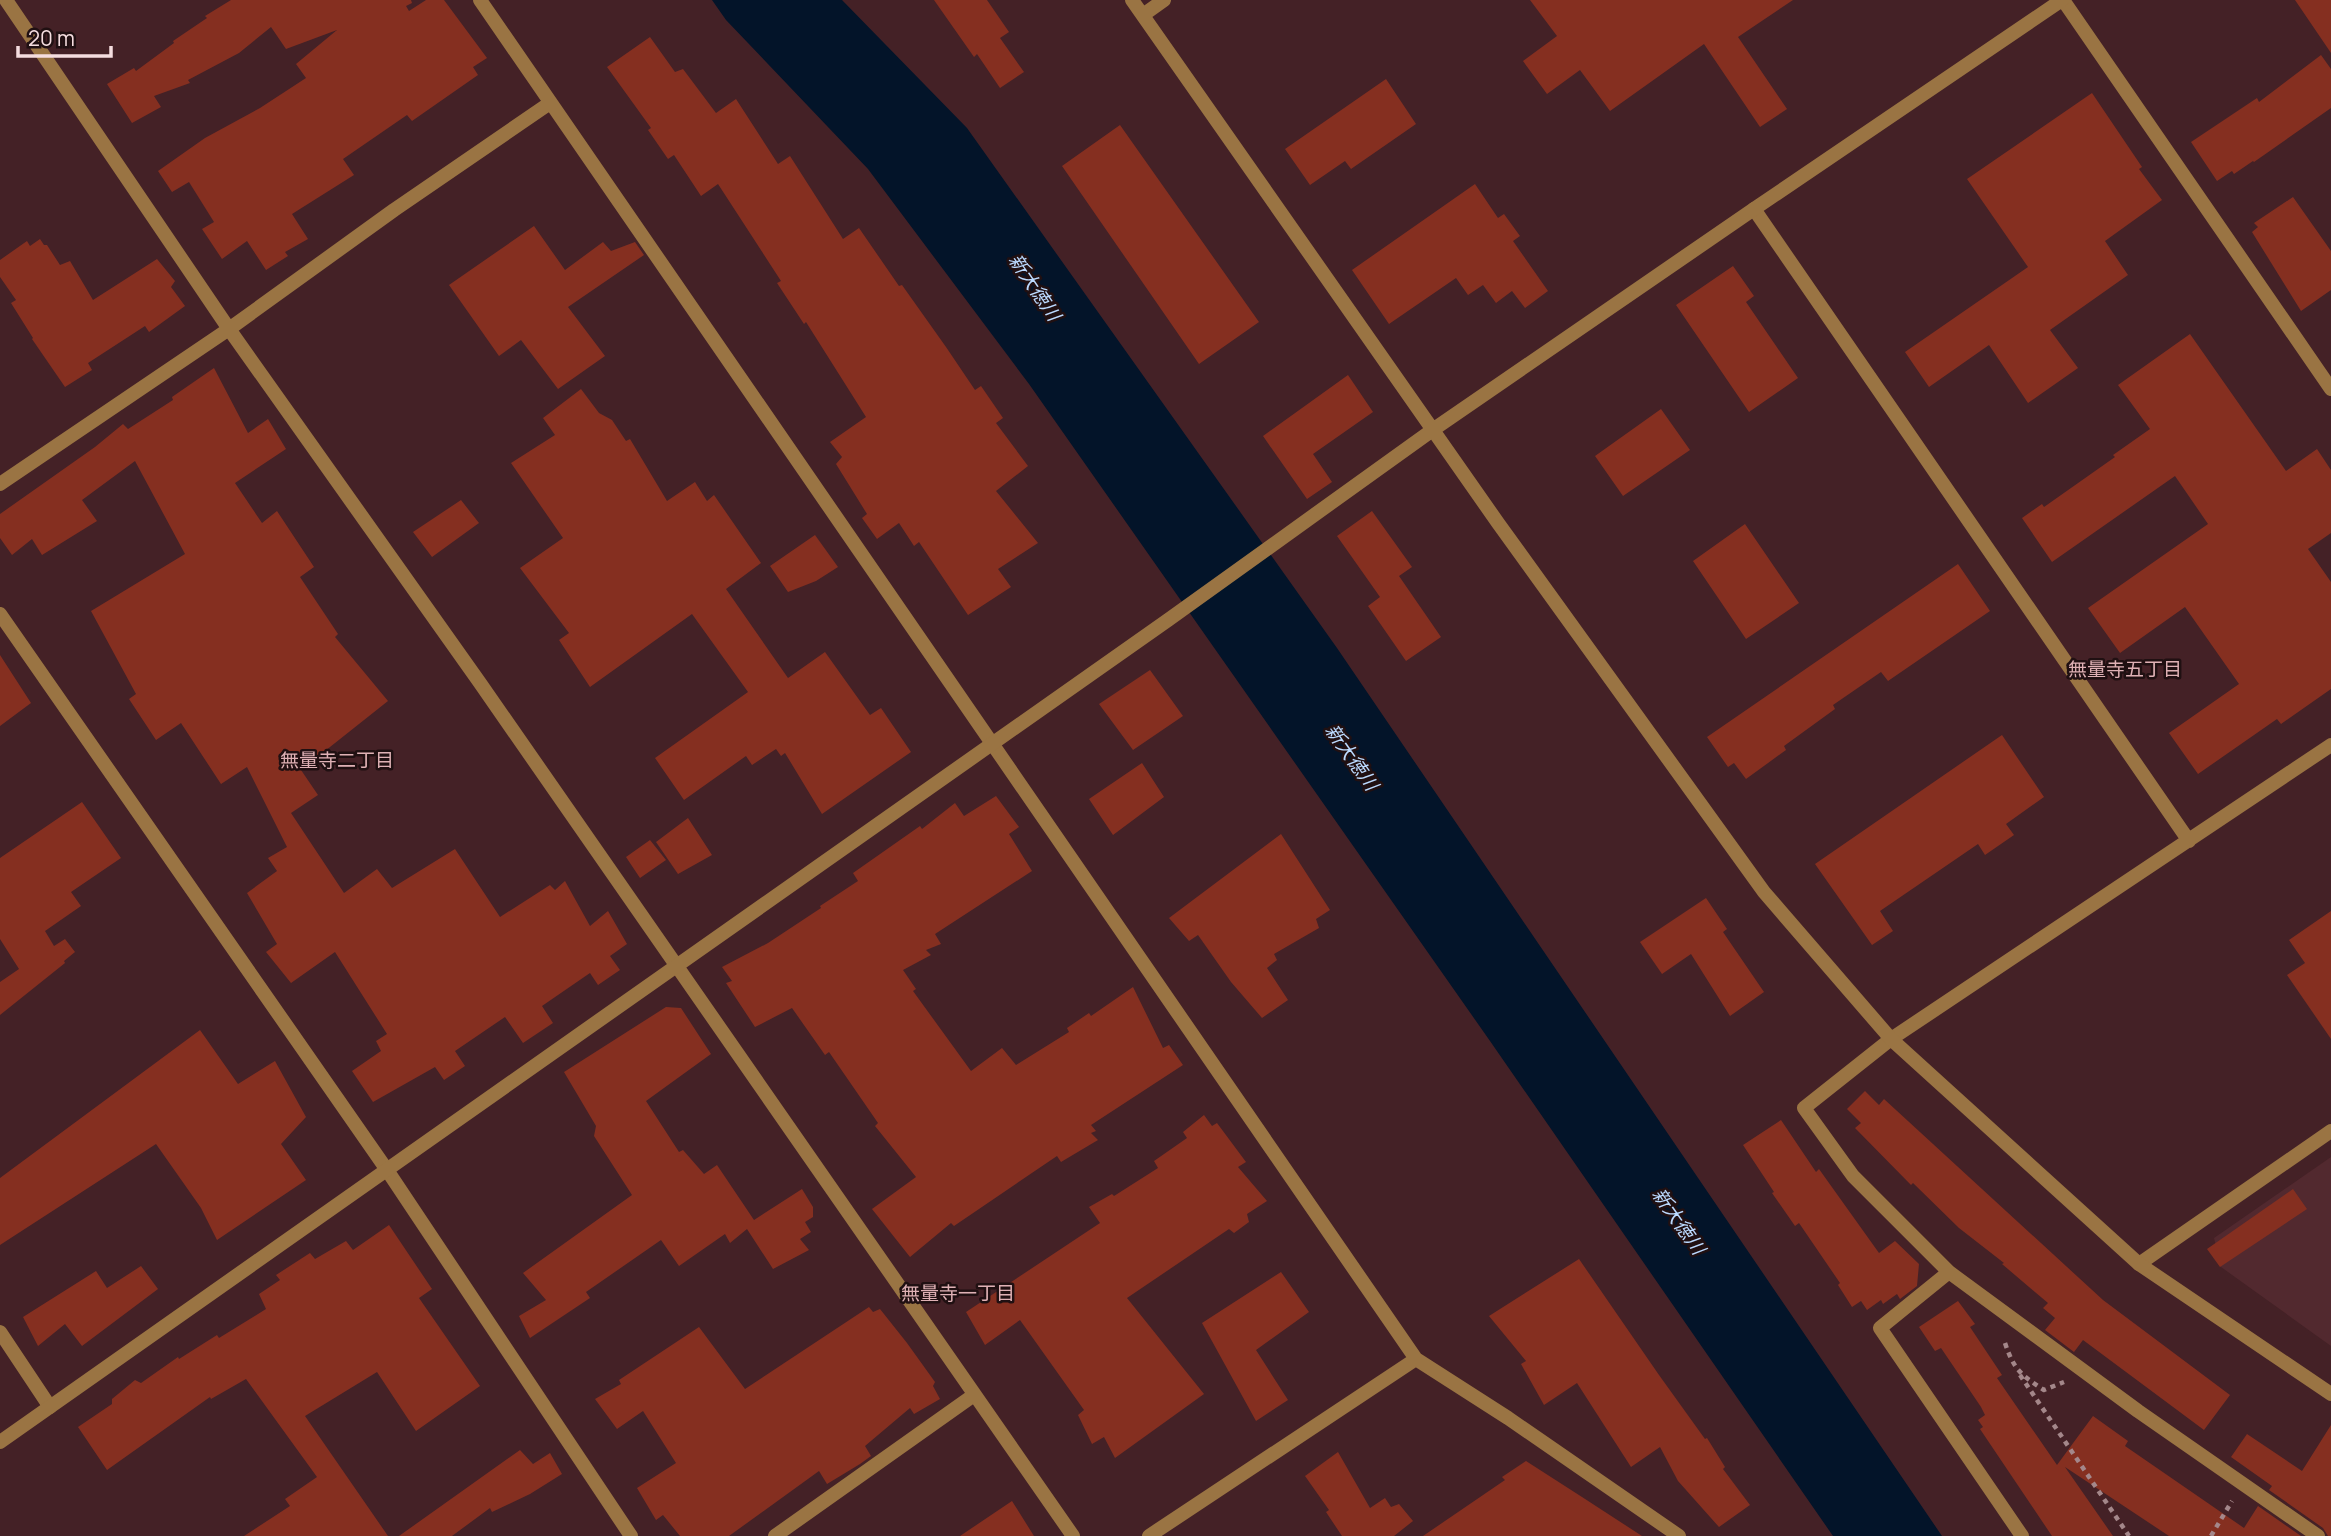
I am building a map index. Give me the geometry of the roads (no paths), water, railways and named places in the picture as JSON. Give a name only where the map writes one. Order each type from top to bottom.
[{"type":"street","points":[[6,0],[229,329],[677,966],[1073,1536]]},
{"type":"street","points":[[480,0],[1416,1359],[1508,1418],[1679,1536]]},
{"type":"street","points":[[1132,0],[1498,523],[1764,892],[1891,1039],[2139,1264],[2331,1394]]},
{"type":"street","points":[[1143,15],[1164,0]]},
{"type":"street","points":[[0,1442],[994,743],[1434,429],[2062,0],[2331,389]]},
{"type":"street","points":[[0,484],[229,329],[394,210],[550,103]]},
{"type":"street","points":[[1754,209],[2189,841]]},
{"type":"street","points":[[0,614],[387,1170],[631,1536]]},
{"type":"street","points":[[2318,1536],[2086,1373],[1949,1272],[1853,1176],[1804,1108],[1891,1039],[2331,745]]},
{"type":"street","points":[[2139,1264],[2331,1131]]},
{"type":"street","points":[[1949,1272],[1880,1328],[2022,1536]]},
{"type":"street","points":[[0,1332],[50,1407]]},
{"type":"street","points":[[1149,1536],[1416,1359]]},
{"type":"street","points":[[775,1536],[974,1395]]},
{"type":"water","name":"新大徳川","points":[[712,0],[842,0],[967,128],[1337,648],[1942,1536],[1833,1536],[1029,384],[868,169],[726,20]]},
{"type":"district","name":"無量寺五丁目","points":[[2125,669]]},
{"type":"district","name":"無量寺二丁目","points":[[337,760]]},
{"type":"district","name":"無量寺一丁目","points":[[958,1293]]}]
